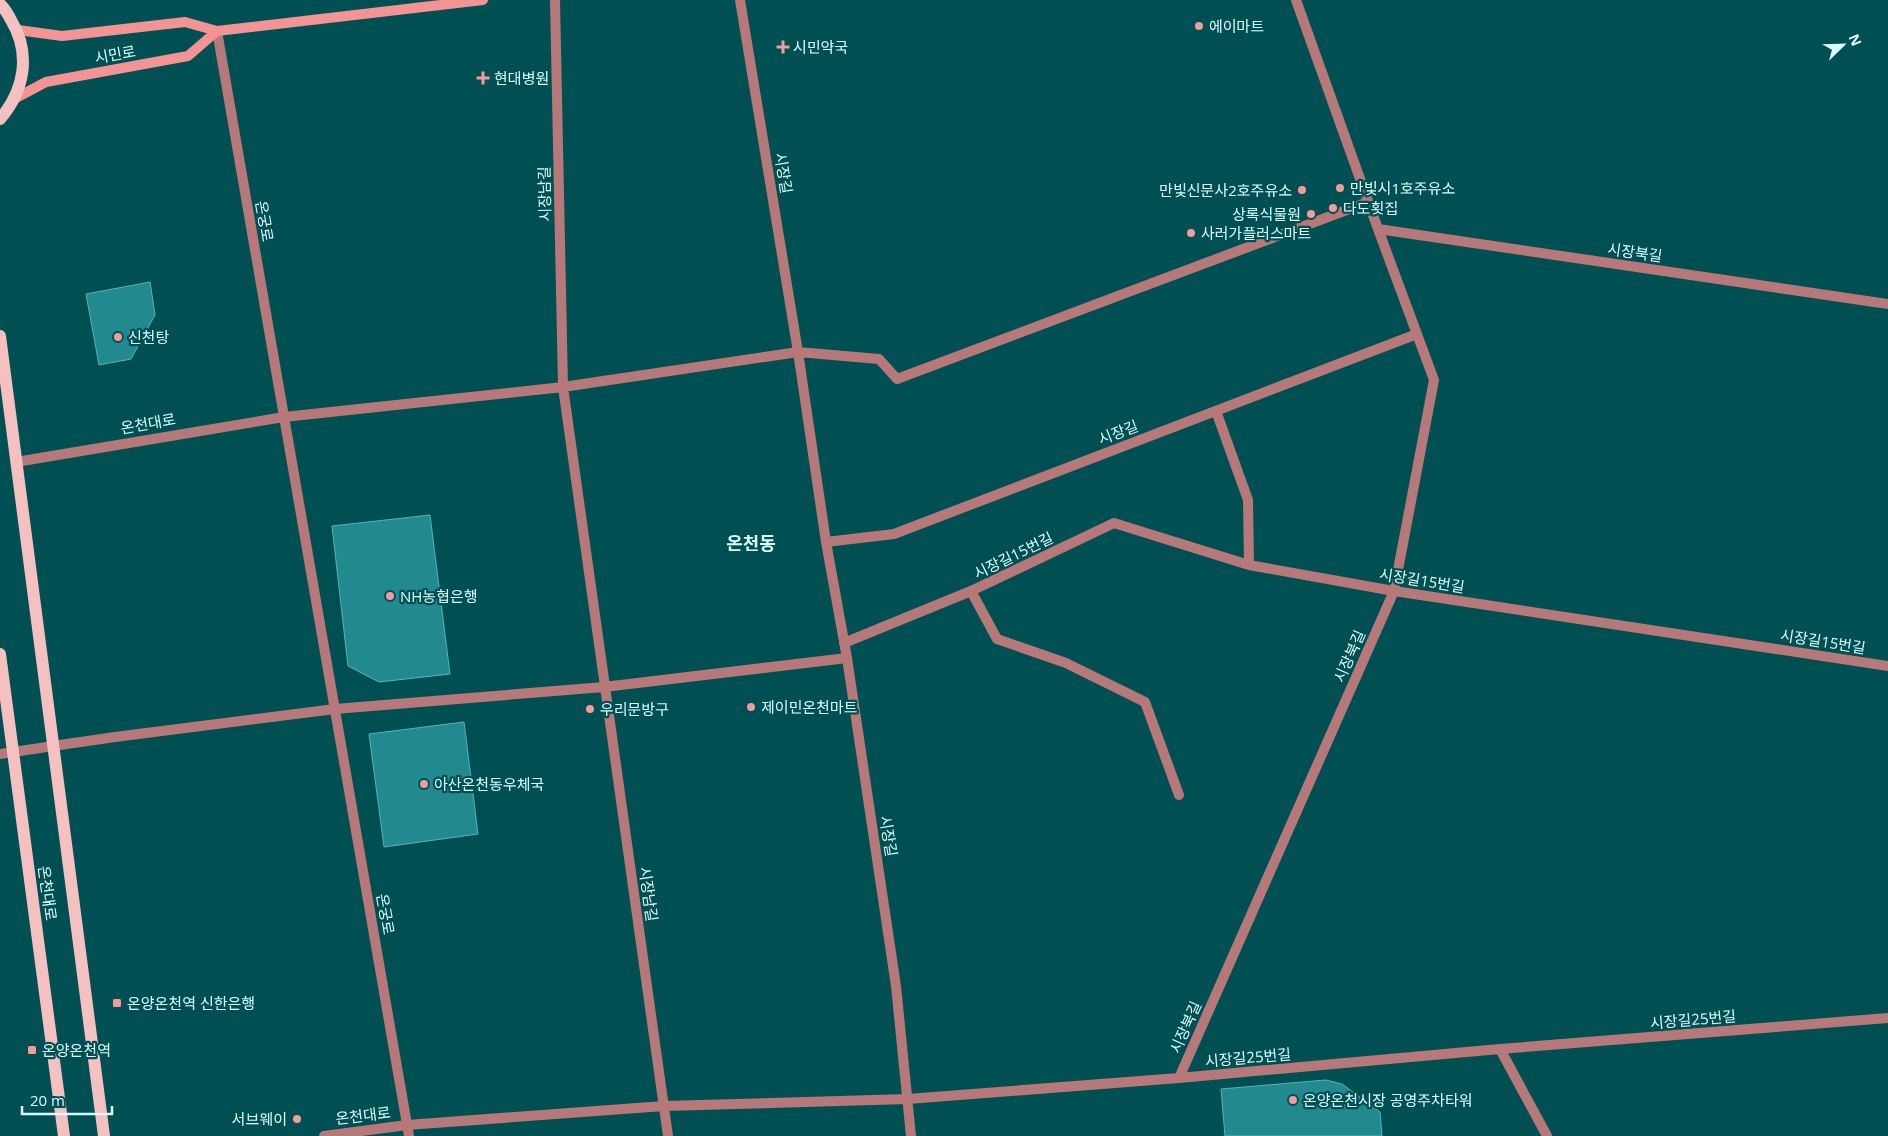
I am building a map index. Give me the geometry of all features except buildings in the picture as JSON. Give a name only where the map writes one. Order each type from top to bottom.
[{"type":"main road","name":"시민로","points":[[18,30],[62,36],[185,22],[217,31],[483,0]]},
{"type":"main road","points":[[0,4],[18,30],[24,56],[21,82],[10,107],[0,119]]},
{"type":"main road","name":"시민로","points":[[14,99],[46,82],[188,56],[217,31]]},
{"type":"main road","name":"온천대로","points":[[0,336],[104,1136]]},
{"type":"main road","name":"온천대로","points":[[0,654],[64,1136]]},
{"type":"street","name":"시장남길","points":[[555,0],[563,387],[668,1136]]},
{"type":"street","name":"시장길","points":[[740,0],[798,352],[826,542],[847,658],[896,986],[911,1136]]},
{"type":"street","name":"시장북길","points":[[1179,1078],[1394,591],[1434,380],[1296,0]]},
{"type":"street","name":"온궁로","points":[[217,31],[408,1131]]},
{"type":"street","points":[[284,417],[563,387],[798,352],[879,359],[897,379],[1368,202]]},
{"type":"street","name":"시장북길","points":[[1378,229],[1888,304]]},
{"type":"street","name":"시장길","points":[[826,542],[894,534],[1417,334]]},
{"type":"street","points":[[1216,411],[1248,500],[1248,565]]},
{"type":"street","name":"온천대로","points":[[16,462],[284,417]]},
{"type":"street","name":"시장길15번길","points":[[844,643],[971,591],[1114,523],[1248,565],[1394,591],[1888,666]]},
{"type":"street","name":"시장길15번길","points":[[971,591],[997,639],[1066,663],[1145,702],[1179,795]]},
{"type":"street","points":[[0,754],[115,737],[335,709],[604,687],[847,658]]},
{"type":"street","name":"시장길25번길","points":[[908,1099],[1888,1018]]},
{"type":"street","points":[[1500,1049],[1547,1136]]},
{"type":"street","points":[[408,1131],[664,1106],[908,1099]]},
{"type":"street","name":"온천대로","points":[[324,1136],[408,1131]]},
{"type":"place","name":"에이마트","points":[[1199,26]]},
{"type":"place","name":"시민약국","points":[[783,47]]},
{"type":"place","name":"현대병원","points":[[483,78]]},
{"type":"place","name":"만빛시1호주유소","points":[[1340,188]]},
{"type":"place","name":"만빛신문사2호주유소","points":[[1302,190]]},
{"type":"place","name":"다도횟집","points":[[1333,208]]},
{"type":"place","name":"상록식물원","points":[[1311,214]]},
{"type":"place","name":"사러가플러스마트","points":[[1191,233]]},
{"type":"place","name":"신천탕","points":[[118,337]]},
{"type":"place","name":"NH농협은행","points":[[390,596]]},
{"type":"place","name":"제이민온천마트","points":[[751,707]]},
{"type":"place","name":"우리문방구","points":[[590,709]]},
{"type":"place","name":"아산온천동우체국","points":[[424,784]]},
{"type":"place","name":"온양온천역 신한은행","points":[[117,1003]]},
{"type":"place","name":"온양온천역","points":[[32,1050]]},
{"type":"place","name":"온양온천시장 공영주차타워","points":[[1293,1100]]},
{"type":"place","name":"서브웨이","points":[[297,1119]]},
{"type":"district","name":"온천동","points":[[751,543]]}]
